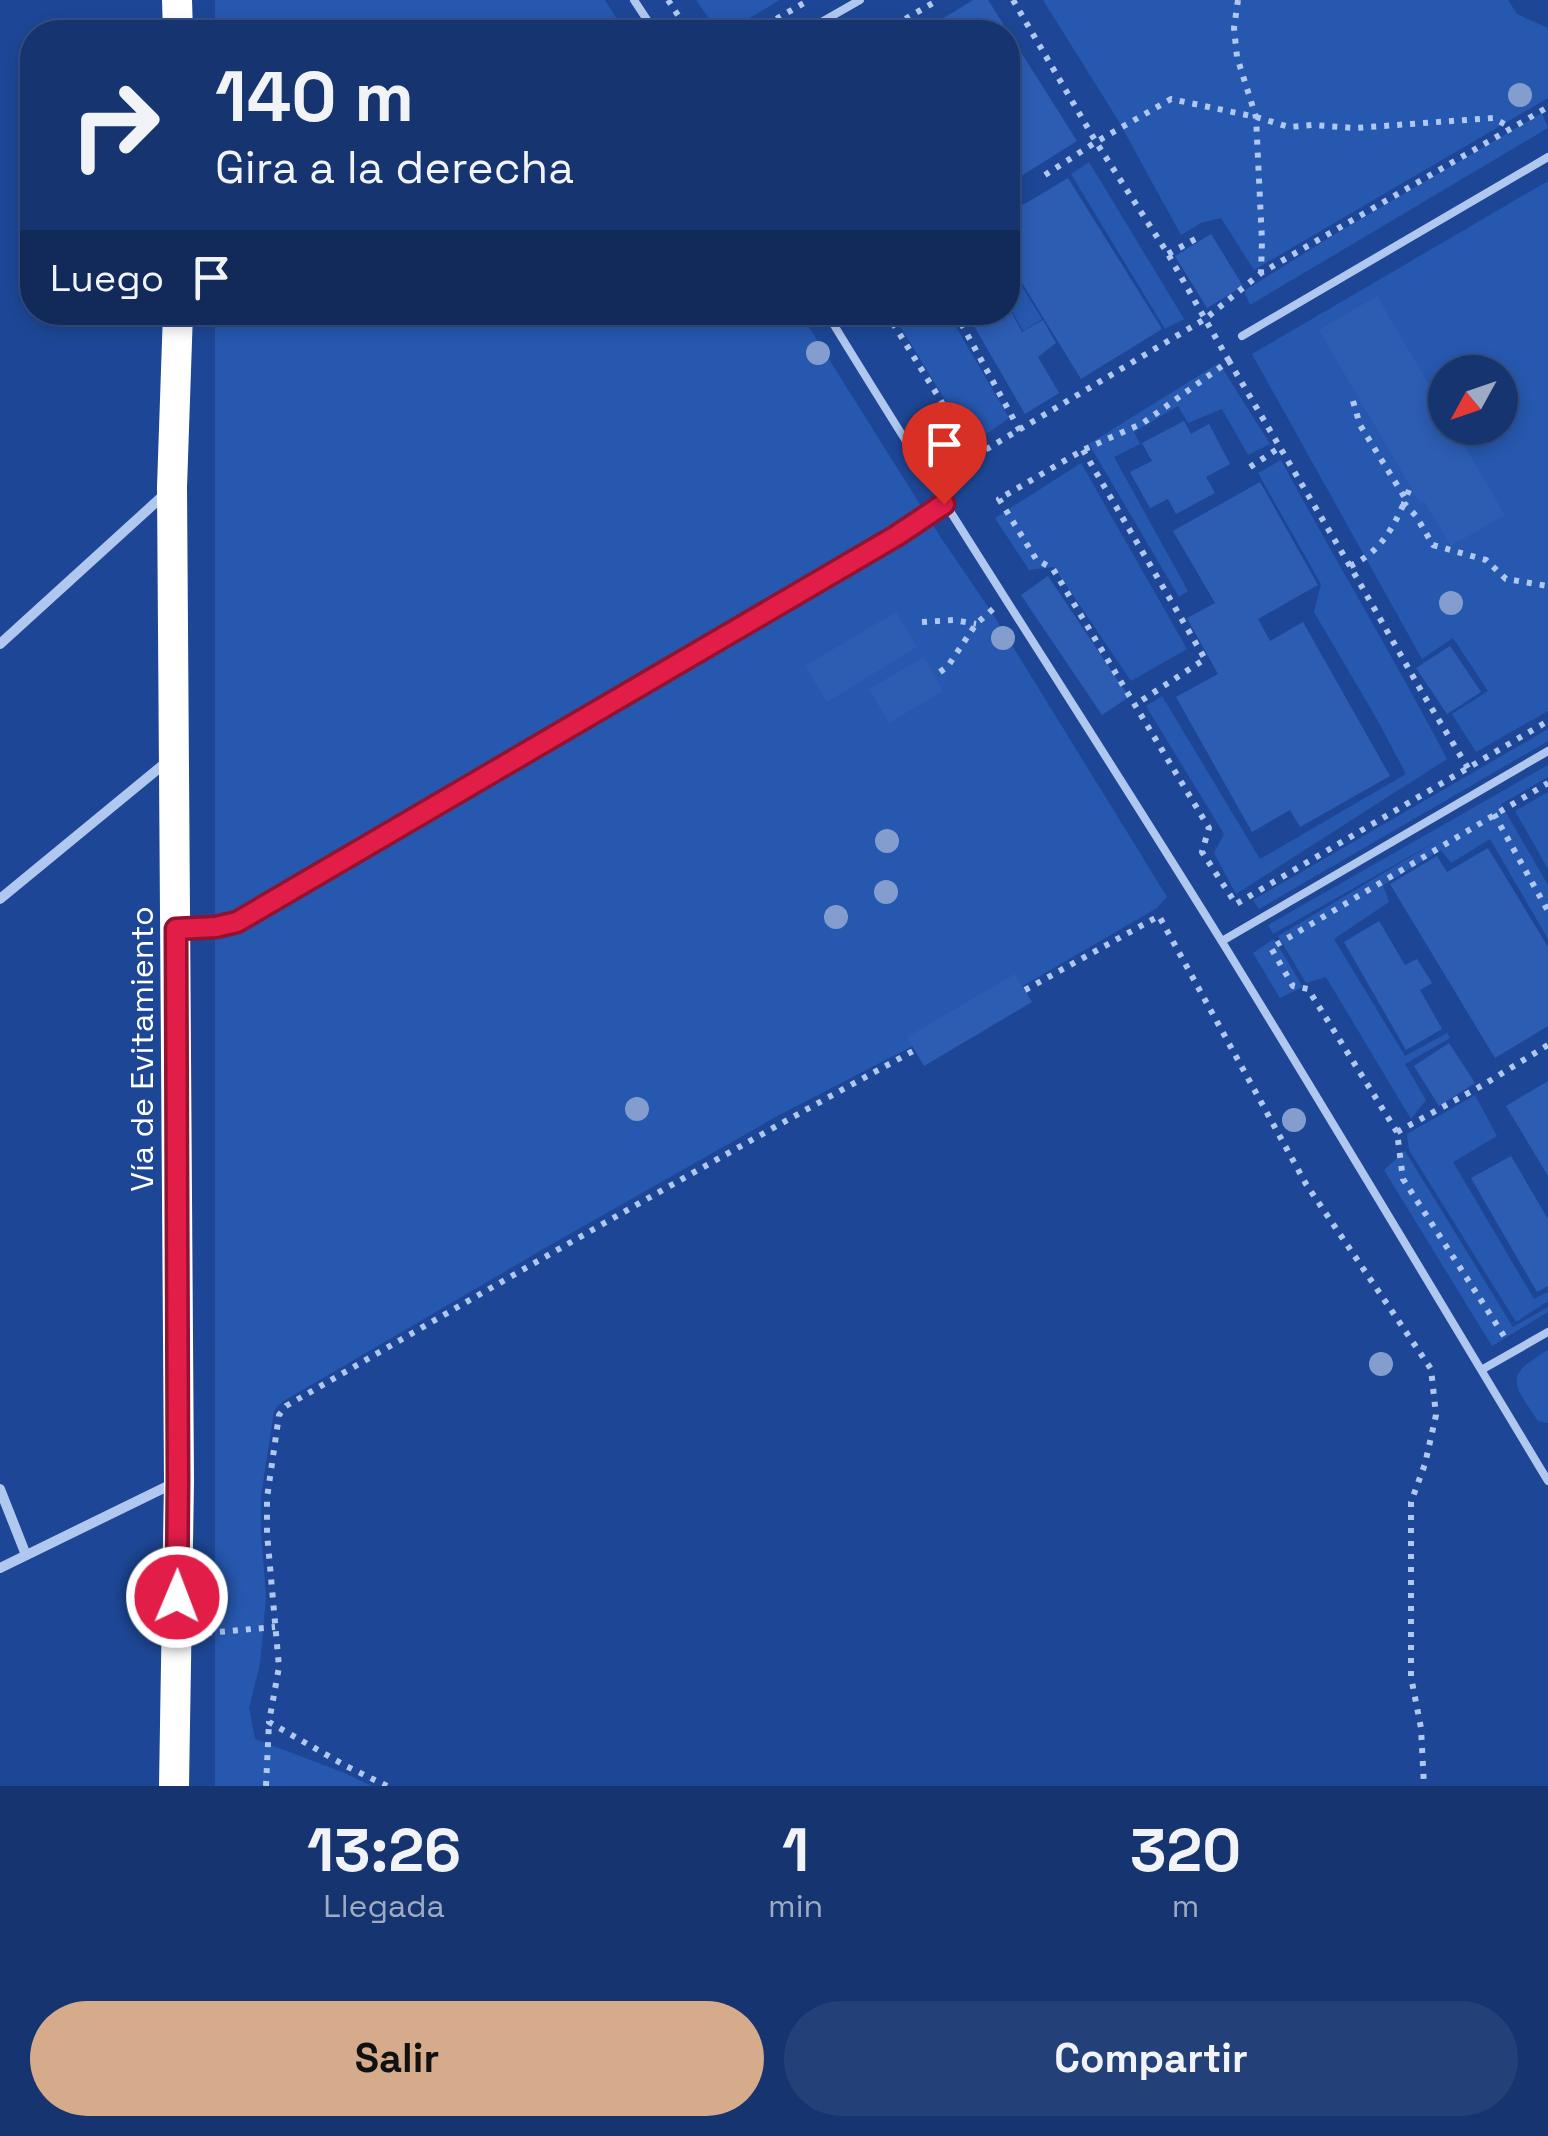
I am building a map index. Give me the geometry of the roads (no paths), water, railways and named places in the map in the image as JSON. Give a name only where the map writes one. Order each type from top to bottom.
[{"type":"highway","name":"Vía de Evitamiento","points":[[174,1786],[178,1480],[172,487],[178,325]]},
{"type":"street","points":[[0,644],[172,487]]},
{"type":"street","points":[[0,898],[175,754]]},
{"type":"street","points":[[0,1568],[178,1480]]},
{"type":"street","points":[[0,1489],[26,1555]]},
{"type":"lane","points":[[825,20],[860,0]]},
{"type":"lane","points":[[1242,336],[1548,157]]},
{"type":"lane","points":[[834,325],[1222,941],[1548,1480]]},
{"type":"lane","points":[[176,929],[237,922],[896,536],[944,504]]},
{"type":"lane","points":[[1222,941],[1548,751]]},
{"type":"lane","points":[[1482,1369],[1548,1332]]}]
